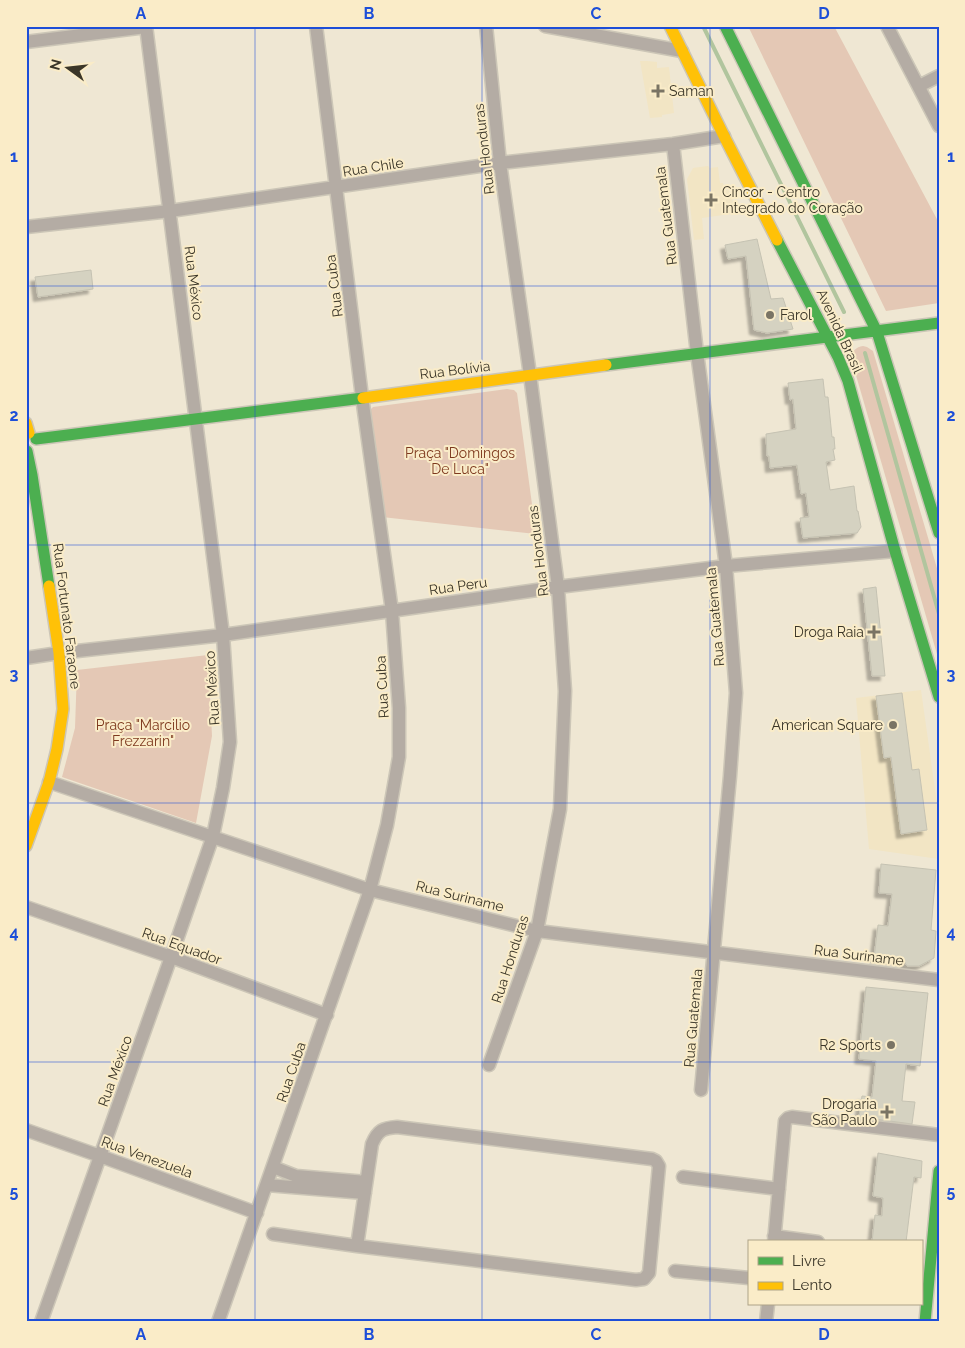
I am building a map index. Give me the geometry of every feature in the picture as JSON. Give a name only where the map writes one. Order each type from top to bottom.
[{"type":"main road","name":"Avenida Brasil","points":[[670,26],[724,136],[829,338],[848,381],[895,551],[939,697]]},
{"type":"main road","points":[[725,26],[877,332],[939,533]]},
{"type":"main road","name":"Rua Bolívia","points":[[29,432],[196,420],[697,353],[939,323]]},
{"type":"main road","points":[[28,451],[36,446],[29,432]]},
{"type":"main road","name":"Rua Fortunato Faraone","points":[[26,846],[49,782],[57,749],[63,709],[60,653],[28,451]]},
{"type":"main road","points":[[925,1322],[925,1293],[937,1212],[939,1171]]},
{"type":"main road","points":[[930,1257],[939,1241]]},
{"type":"street","points":[[26,42],[146,26]]},
{"type":"street","name":"Rua México","points":[[41,1322],[213,836],[230,742],[223,634],[146,26]]},
{"type":"street","name":"Rua Cuba","points":[[218,1322],[370,890],[387,825],[398,758],[400,708],[392,611],[362,397],[316,26]]},
{"type":"street","name":"Rua Honduras","points":[[486,26],[500,163],[558,587],[565,691],[560,809],[537,931],[489,1065]]},
{"type":"street","points":[[545,26],[682,51]]},
{"type":"street","points":[[887,26],[939,126]]},
{"type":"street","points":[[919,86],[939,76]]},
{"type":"street","name":"Rua Chile","points":[[26,227],[170,211],[500,163],[672,144],[724,136]]},
{"type":"street","name":"Rua Guatemala","points":[[672,144],[697,353],[726,566],[736,693],[701,1090]]},
{"type":"street","name":"Rua Peru","points":[[26,658],[223,634],[558,587],[726,566],[895,551]]},
{"type":"street","name":"Rua Suriname","points":[[49,782],[370,890],[537,931],[939,980]]},
{"type":"street","name":"Rua Equador","points":[[26,907],[171,957],[327,1015]]},
{"type":"street","points":[[789,1240],[774,1239],[785,1121],[788,1118],[792,1116],[939,1135]]},
{"type":"street","points":[[273,1234],[357,1246],[636,1280],[644,1278],[649,1273],[659,1166],[652,1158],[397,1127],[388,1128],[382,1130],[376,1136],[372,1144],[357,1246]]},
{"type":"street","name":"Rua Venezuela","points":[[26,1130],[257,1213]]},
{"type":"street","points":[[273,1168],[296,1176],[365,1188]]},
{"type":"street","points":[[683,1177],[778,1189]]},
{"type":"street","points":[[267,1184],[365,1188]]},
{"type":"street","points":[[675,1271],[748,1278]]},
{"type":"street","points":[[766,1322],[768,1306]]},
{"type":"shaded area","name":"Saman","points":[[640,61],[657,62],[657,68],[669,67],[674,113],[650,118]]},
{"type":"shaded area","name":"Cincor - Centro Integrado do Coração","points":[[708,166],[710,168],[718,167],[720,183],[723,183],[725,190],[729,190],[733,204],[736,203],[737,213],[702,218],[704,239],[694,240],[687,179],[693,168]]},
{"type":"shaded area","points":[[921,690],[939,818],[939,859],[869,849],[856,698]]},
{"type":"green space","points":[[748,26],[834,26],[939,223],[939,303],[886,311]]},
{"type":"green space","points":[[863,346],[873,351],[939,575],[939,661],[851,358],[852,353],[858,347]]},
{"type":"green space","name":"Praça \"Domingos De Luca\"","points":[[507,389],[514,390],[517,393],[536,534],[382,517],[370,410],[373,407]]},
{"type":"green space","name":"Praça \"Marcilio Frezzarin\"","points":[[208,655],[212,736],[196,823],[62,777],[75,728],[77,670]]},
{"type":"building","points":[[757,239],[771,299],[783,298],[793,329],[767,333],[754,330],[746,256],[728,259],[725,245]]},
{"type":"building","points":[[91,270],[93,289],[38,297],[35,277]]},
{"type":"building","points":[[823,379],[825,397],[828,397],[835,449],[833,449],[835,460],[826,462],[830,490],[854,486],[861,527],[857,533],[803,538],[800,518],[809,517],[806,493],[801,494],[797,465],[770,468],[769,456],[767,456],[766,434],[796,429],[793,399],[790,400],[788,383]]},
{"type":"building","name":"Droga Raia","points":[[876,587],[885,676],[872,676],[863,589]]},
{"type":"building","points":[[902,693],[912,770],[919,769],[927,830],[901,834],[891,757],[884,758],[876,696]]},
{"type":"building","points":[[881,864],[936,870],[931,930],[936,931],[934,958],[919,966],[907,966],[904,961],[874,958],[878,925],[888,926],[892,894],[879,893]]},
{"type":"building","points":[[866,987],[928,993],[920,1066],[906,1064],[902,1101],[915,1102],[912,1124],[859,1117],[862,1096],[872,1097],[876,1061],[859,1059]]},
{"type":"building","points":[[878,1153],[922,1161],[921,1178],[914,1177],[906,1240],[872,1240],[875,1215],[882,1216],[883,1198],[873,1196]]},
{"type":"waterway","points":[[703,26],[844,312]]},
{"type":"waterway","points":[[865,353],[939,614]]},
{"type":"traffic: fast","points":[[725,26],[877,332],[939,533]]},
{"type":"traffic: fast","points":[[777,240],[838,357],[848,381],[895,551],[939,697]]},
{"type":"traffic: fast","points":[[606,365],[939,323]]},
{"type":"traffic: fast","points":[[36,439],[363,398]]},
{"type":"traffic: fast","points":[[27,451],[49,586]]},
{"type":"traffic: fast","points":[[925,1322],[939,1171]]},
{"type":"traffic: slow","points":[[670,26],[777,240]]},
{"type":"traffic: slow","points":[[363,398],[606,365]]},
{"type":"traffic: slow","points":[[26,423],[29,433]]},
{"type":"traffic: slow","points":[[26,846],[49,782],[57,749],[63,709],[59,653],[49,586]]},
{"type":"place","name":"Saman","points":[[658,91]]},
{"type":"place","name":"Cincor - Centro Integrado do Coração","points":[[711,200]]},
{"type":"place","name":"Farol","points":[[770,315]]},
{"type":"place","name":"Droga Raia","points":[[874,632]]},
{"type":"place","name":"American Square","points":[[893,725]]},
{"type":"place","name":"R2 Sports","points":[[891,1045]]},
{"type":"place","name":"Drogaria São Paulo","points":[[887,1112]]}]
